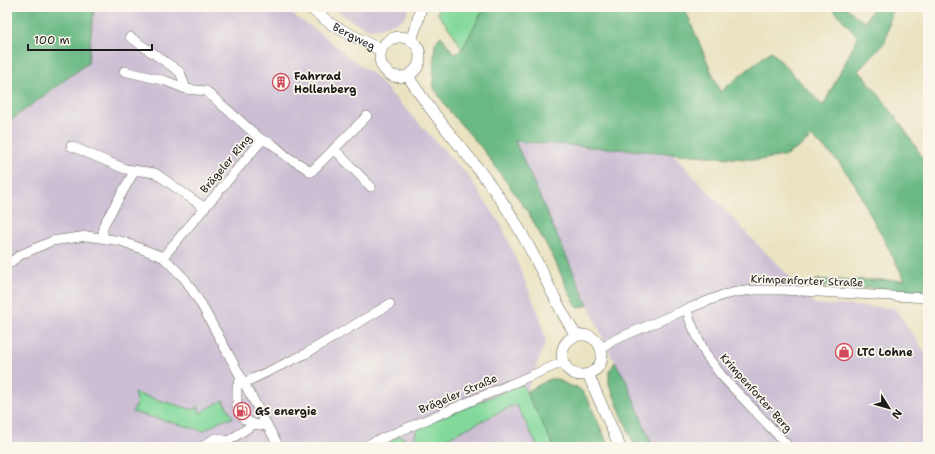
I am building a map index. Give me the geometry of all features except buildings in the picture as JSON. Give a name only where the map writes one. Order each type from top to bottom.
[{"type":"main road","name":"Bergweg","points":[[309,7],[334,26],[381,50]]},
{"type":"main road","points":[[411,40],[421,7]]},
{"type":"main road","points":[[399,37],[411,40],[415,44],[420,56],[417,68],[408,76],[396,77],[390,75],[382,67],[379,56],[384,45],[388,40],[399,37]]},
{"type":"main road","points":[[408,76],[442,124],[499,198],[518,228],[542,271],[566,321],[576,335]]},
{"type":"main road","points":[[576,335],[591,337],[598,343],[600,349],[601,358],[599,364],[588,374],[574,373],[570,371],[563,362],[562,354],[564,346],[576,335]]},
{"type":"main road","points":[[588,374],[620,447]]},
{"type":"street","points":[[130,37],[180,72],[186,89]]},
{"type":"street","name":"Brägeler Ring","points":[[124,71],[186,89],[206,91],[262,140],[163,258]]},
{"type":"street","points":[[262,140],[270,142],[289,157],[305,166],[311,172],[367,116]]},
{"type":"street","points":[[72,146],[125,169],[155,173],[205,208]]},
{"type":"street","points":[[334,149],[371,187]]},
{"type":"street","points":[[103,238],[103,226],[135,170]]},
{"type":"street","points":[[7,265],[20,255],[52,241],[87,236],[121,241],[163,258],[184,279],[201,304],[279,447]]},
{"type":"street","name":"Krimpenforter Straße","points":[[600,349],[614,340],[687,309],[723,295],[737,292],[754,290],[783,290],[928,298]]},
{"type":"street","points":[[267,426],[252,423],[244,419],[237,406],[237,387],[242,380],[305,354],[390,304]]},
{"type":"street","name":"Krimpenforter Berg","points":[[687,309],[690,321],[709,360],[721,375],[789,447]]},
{"type":"street","name":"Brägeler Straße","points":[[362,447],[563,362]]},
{"type":"street","points":[[202,447],[215,438],[228,441],[252,423]]},
{"type":"shaded area","points":[[94,7],[281,7],[326,37],[347,56],[373,74],[468,176],[502,226],[540,317],[546,341],[526,392],[554,447],[7,447],[7,124],[88,63]]},
{"type":"shaded area","points":[[333,7],[409,7],[406,16],[400,21],[380,28],[369,29],[347,18]]},
{"type":"shaded area","points":[[514,141],[672,153],[815,304],[895,308],[928,357],[928,447],[653,447],[625,378],[611,355]]},
{"type":"green space","points":[[7,7],[94,7],[88,63],[7,123]]},
{"type":"green space","points":[[438,7],[485,7],[462,49],[454,35],[438,14]]},
{"type":"green space","points":[[485,7],[684,7],[720,92],[771,51],[823,106],[858,37],[831,7],[846,7],[865,22],[874,7],[893,7],[885,42],[858,71],[881,97],[898,120],[914,143],[928,168],[928,292],[811,285],[816,280],[905,280],[855,184],[838,161],[812,137],[798,148],[784,156],[758,160],[515,141],[588,305],[578,308],[554,259],[528,212],[481,147],[450,112],[435,90],[433,84],[435,43],[441,36],[455,55],[462,49]]},
{"type":"green space","points":[[615,362],[625,378],[653,447],[635,447],[609,384],[609,372]]},
{"type":"green space","points":[[550,379],[557,379],[570,386],[577,387],[583,392],[609,447],[554,447],[526,392]]},
{"type":"green space","points":[[522,384],[554,447],[538,447],[516,404],[429,447],[420,447],[415,436],[417,428]]},
{"type":"green space","points":[[134,393],[194,410],[198,406],[200,413],[223,400],[233,418],[221,420],[204,431],[132,412],[137,404]]},
{"type":"green space","points":[[400,436],[407,440],[411,447],[375,447]]},
{"type":"place","name":"Fahrrad Hollenberg","points":[[281,82]]},
{"type":"place","name":"LTC Lohne","points":[[844,352]]},
{"type":"place","name":"GS energie","points":[[242,411]]}]
